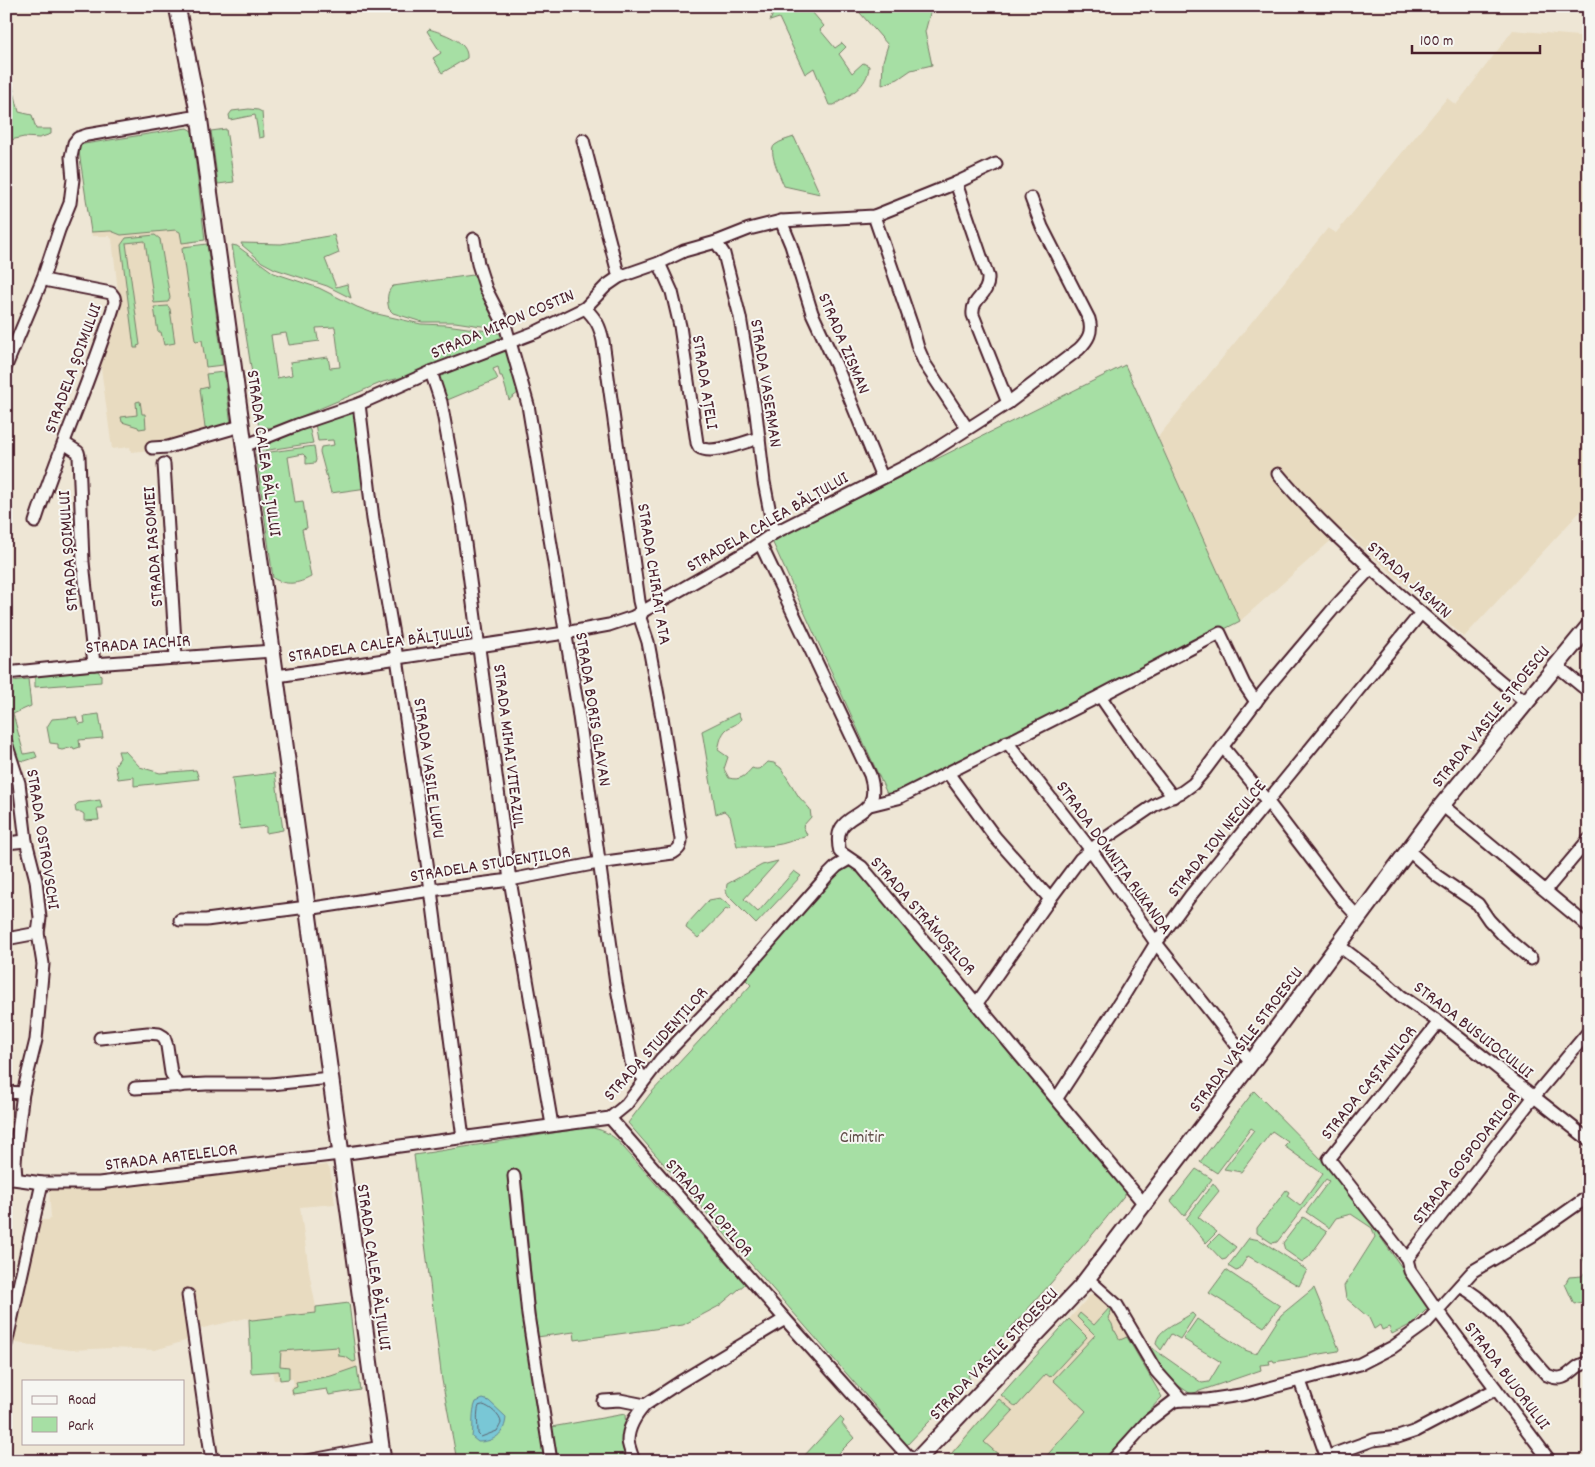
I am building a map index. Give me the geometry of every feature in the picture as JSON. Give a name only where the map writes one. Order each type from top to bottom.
[{"type":"main road","name":"STRADA CALEA BĂLȚULUI","points":[[177,6],[199,116],[382,1454]]},
{"type":"main road","name":"STRADA VASILE STROESCU","points":[[917,1460],[1088,1279],[1442,805],[1589,626]]},
{"type":"street","points":[[6,366],[43,278],[70,203],[73,179],[72,148],[78,138],[87,134],[199,116]]},
{"type":"street","points":[[583,140],[619,277]]},
{"type":"street","name":"STRADA MIRON COSTIN","points":[[244,446],[359,404],[431,372],[536,332],[585,308],[606,286],[619,277],[659,263],[684,251],[716,242],[749,229],[781,222],[874,216],[956,183],[996,164]]},
{"type":"street","points":[[956,183],[988,277],[988,287],[982,296],[975,301],[973,306],[973,316],[1008,403]]},
{"type":"street","name":"STRADELA CALEA BĂLȚULUI","points":[[277,676],[609,625],[642,612],[774,533],[922,458],[1008,403],[1079,349],[1086,341],[1091,327],[1089,319],[1042,227],[1030,198]]},
{"type":"street","points":[[874,216],[918,348],[926,364],[967,428]]},
{"type":"street","name":"STRADA ZISMAN","points":[[781,222],[791,245],[812,313],[836,365],[882,477]]},
{"type":"street","name":"STRADA BORIS GLAVAN","points":[[474,238],[478,264],[486,289],[503,320],[528,405],[578,709],[616,983],[631,1062],[645,1079]]},
{"type":"street","name":"STRADA VASERMAN","points":[[716,242],[724,254],[736,299],[756,413],[764,482],[774,533]]},
{"type":"street","name":"STRADA AȚELI","points":[[659,263],[672,292],[680,326],[699,447],[702,450],[717,450],[758,438]]},
{"type":"street","name":"STRADELA ȘOIMULUI","points":[[35,522],[49,478],[64,442],[114,302],[114,297],[111,293],[49,281],[43,278]]},
{"type":"street","name":"STRADA CHIRIAT ATA","points":[[585,308],[600,326],[603,341],[642,612],[640,618],[648,642],[662,716],[681,839],[681,845],[678,850]]},
{"type":"street","name":"STRADA MIHAI VITEAZUL","points":[[431,372],[442,402],[460,506],[510,880],[552,1125]]},
{"type":"street","name":"STRADA VASILE LUPU","points":[[359,404],[373,519],[397,658],[431,890],[463,1138]]},
{"type":"street","points":[[152,448],[176,445],[242,426]]},
{"type":"street","name":"STRADA ȘOIMULUI","points":[[64,442],[78,452],[79,456],[83,562],[94,664]]},
{"type":"street","name":"STRADA IASOMIEI","points":[[164,464],[176,658]]},
{"type":"street","name":"STRADA JASMIN","points":[[1278,474],[1301,501],[1371,568],[1487,671],[1526,702]]},
{"type":"street","points":[[760,543],[870,776],[874,788],[874,796],[870,805]]},
{"type":"street","points":[[977,1003],[1080,859],[1156,804],[1173,797],[1193,784],[1256,702],[1334,608],[1371,568]]},
{"type":"street","name":"STRADA ION NECULCE","points":[[1057,1098],[1156,943],[1213,866],[1268,802],[1421,613]]},
{"type":"street","points":[[870,805],[898,798],[1220,633],[1244,684],[1256,702]]},
{"type":"street","name":"STRADA IACHIR","points":[[6,673],[94,664],[273,651]]},
{"type":"street","points":[[1556,665],[1589,692]]},
{"type":"street","points":[[1100,696],[1140,754],[1173,797]]},
{"type":"street","name":"STRADA OSTROVSCHI","points":[[6,742],[19,783],[26,841],[32,859],[40,918],[38,933],[43,964],[36,1040],[23,1093],[15,1163],[11,1179]]},
{"type":"street","name":"STRADA DOMNIȚA RUXANDA","points":[[1007,742],[1091,850],[1156,943],[1251,1063]]},
{"type":"street","points":[[1223,747],[1358,918]]},
{"type":"street","points":[[948,773],[996,837],[1050,899]]},
{"type":"street","name":"STRADA STRĂMOȘILOR","points":[[870,805],[846,821],[841,828],[838,843],[840,852],[868,873],[1145,1205]]},
{"type":"street","points":[[1442,805],[1589,926]]},
{"type":"street","points":[[1546,890],[1589,839]]},
{"type":"street","points":[[6,843],[26,841]]},
{"type":"street","name":"STRADELA STUDENȚILOR","points":[[307,908],[510,880],[598,863],[673,853],[678,850]]},
{"type":"street","points":[[1408,850],[1437,876],[1478,904],[1504,936],[1531,959]]},
{"type":"street","name":"STRADA STUDENȚILOR","points":[[340,1154],[610,1118],[626,1105],[661,1059],[731,986],[828,875],[848,859]]},
{"type":"street","points":[[180,920],[206,920],[307,908]]},
{"type":"street","points":[[6,938],[38,933]]},
{"type":"street","name":"STRADA BUSUIOCULUI","points":[[1338,944],[1401,996],[1439,1022],[1533,1098],[1589,1140]]},
{"type":"street","name":"STRADA CAȘTANILOR","points":[[1407,1259],[1329,1160],[1439,1022]]},
{"type":"street","name":"STRADA GOSPODARILOR","points":[[1407,1259],[1533,1098],[1589,1031]]},
{"type":"street","points":[[100,1038],[159,1034],[164,1038],[168,1046],[171,1073],[180,1086]]},
{"type":"street","points":[[135,1088],[271,1084],[330,1078]]},
{"type":"street","points":[[6,1092],[23,1093]]},
{"type":"street","name":"STRADA PLOPILOR","points":[[610,1118],[785,1319],[907,1455],[917,1460]]},
{"type":"street","name":"STRADA ARTELELOR","points":[[11,1179],[42,1184],[99,1182],[340,1154]]},
{"type":"street","points":[[514,1176],[528,1315],[550,1461]]},
{"type":"street","points":[[6,1344],[42,1184]]},
{"type":"street","points":[[1112,1461],[1148,1421],[1174,1401],[1207,1400],[1247,1394],[1360,1364],[1377,1356],[1410,1336],[1425,1324],[1473,1271],[1532,1236],[1589,1196]]},
{"type":"street","points":[[1407,1259],[1410,1271],[1437,1310]]},
{"type":"street","points":[[1088,1279],[1117,1305],[1156,1371],[1182,1400]]},
{"type":"street","points":[[1460,1286],[1469,1291],[1496,1315],[1547,1375],[1553,1378],[1561,1378],[1569,1375],[1578,1366],[1586,1362],[1589,1363]]},
{"type":"street","points":[[188,1295],[212,1461]]},
{"type":"street","name":"STRADA BUJORULUI","points":[[1437,1310],[1550,1461]]},
{"type":"street","points":[[634,1461],[628,1442],[635,1418],[645,1405],[785,1319]]},
{"type":"street","points":[[1300,1381],[1327,1459],[1373,1440],[1398,1437],[1416,1431],[1496,1389]]},
{"type":"street","points":[[603,1401],[620,1400],[645,1405]]},
{"type":"street","points":[[308,1461],[382,1454]]},
{"type":"shaded area","points":[[1513,30],[1589,37],[1589,76],[1587,79],[1589,80],[1589,502],[1464,637],[1343,530],[1240,621],[1158,437],[1328,228],[1336,233],[1447,98],[1456,105]]},
{"type":"shaded area","points":[[175,132],[215,428],[152,450],[131,452],[130,447],[112,449],[99,353],[119,300],[112,239],[109,236],[92,236],[78,145]]},
{"type":"shaded area","points":[[326,1165],[330,1169],[335,1204],[300,1207],[310,1277],[316,1307],[349,1303],[360,1390],[328,1389],[291,1394],[291,1387],[294,1386],[293,1379],[274,1380],[272,1371],[251,1373],[249,1319],[246,1318],[199,1329],[188,1340],[155,1350],[112,1348],[71,1350],[16,1343],[12,1340],[38,1225],[42,1220],[49,1220],[51,1218],[49,1190],[92,1189],[154,1180]]},
{"type":"shaded area","points":[[1093,1292],[1111,1306],[1162,1397],[1102,1461],[943,1461]]},
{"type":"green space","points":[[776,6],[807,6],[824,26],[820,30],[835,48],[842,43],[846,47],[839,54],[852,73],[863,63],[869,66],[865,80],[857,90],[834,105],[829,105],[814,68],[805,74],[779,18],[770,21]]},
{"type":"green space","points":[[854,6],[877,6],[881,12],[888,6],[932,6],[925,32],[932,65],[911,70],[898,79],[882,85],[883,61],[888,45]]},
{"type":"green space","points":[[429,29],[447,35],[459,42],[464,47],[467,58],[442,73],[433,58],[441,53],[427,31]]},
{"type":"green space","points":[[6,77],[12,83],[19,112],[32,115],[36,129],[51,129],[51,134],[39,138],[24,137],[6,141]]},
{"type":"green space","points":[[249,109],[262,112],[264,137],[259,138],[255,115],[230,120],[229,115],[232,111]]},
{"type":"green space","points":[[187,128],[192,131],[205,240],[182,243],[180,232],[176,230],[121,235],[111,231],[91,232],[78,145]]},
{"type":"green space","points":[[226,129],[234,182],[218,184],[211,131]]},
{"type":"green space","points":[[794,137],[820,194],[784,186],[774,158],[773,148],[779,142]]},
{"type":"green space","points":[[155,235],[160,239],[170,298],[168,302],[154,303],[145,241],[126,243],[140,345],[137,346],[138,348],[134,348],[121,245],[126,238]]},
{"type":"green space","points":[[334,235],[339,253],[325,259],[336,287],[347,284],[351,298],[327,286],[275,269],[262,262],[241,243],[281,244]]},
{"type":"green space","points":[[207,244],[223,365],[206,367],[202,340],[195,340],[182,249],[183,247]]},
{"type":"green space","points":[[232,245],[237,246],[274,273],[319,288],[373,313],[421,324],[446,325],[496,332],[505,339],[413,375],[383,382],[271,429],[268,427],[259,431],[256,400],[261,398],[259,394],[255,393]],"holes":[[[335,327],[340,367],[330,368],[328,357],[290,362],[292,375],[277,378],[271,335],[286,333],[289,345],[320,341],[316,328]]]},
{"type":"green space","points":[[477,276],[502,332],[488,327],[455,322],[422,322],[393,313],[389,309],[388,294],[393,286]]},
{"type":"green space","points":[[168,306],[175,343],[164,345],[161,332],[158,332],[154,307]]},
{"type":"green space","points":[[506,346],[519,392],[509,400],[498,367],[493,369],[498,379],[445,401],[436,374]]},
{"type":"green space","points":[[1125,365],[1240,621],[1146,670],[888,796],[772,541]]},
{"type":"green space","points":[[224,372],[231,424],[210,429],[205,428],[200,389],[208,387],[206,374]]},
{"type":"green space","points":[[140,401],[142,414],[145,414],[146,428],[139,429],[122,422],[121,417],[137,415],[136,402]]},
{"type":"green space","points":[[353,411],[356,413],[367,488],[331,493],[320,452],[321,447],[334,445],[333,440],[318,441],[315,423]]},
{"type":"green space","points":[[306,427],[310,430],[313,443],[256,452],[256,445]]},
{"type":"green space","points":[[314,446],[315,463],[306,464],[306,457],[303,454],[288,457],[295,502],[303,501],[307,528],[302,529],[311,577],[297,583],[278,581],[273,578],[256,454]]},
{"type":"green space","points":[[98,671],[101,675],[101,682],[35,687],[35,676]]},
{"type":"green space","points":[[28,679],[31,706],[13,714],[24,754],[35,752],[37,757],[25,761],[18,760],[6,728],[6,682]]},
{"type":"green space","points":[[738,713],[741,719],[725,731],[719,744],[718,750],[728,757],[724,769],[729,778],[736,779],[745,775],[752,768],[759,769],[768,762],[774,763],[781,768],[799,797],[810,809],[811,817],[803,826],[807,835],[804,837],[775,845],[737,846],[730,816],[724,811],[716,814],[702,731]]},
{"type":"green space","points":[[99,714],[103,738],[79,740],[80,747],[74,749],[73,747],[62,750],[58,749],[58,744],[50,743],[47,727],[52,719],[76,717],[79,724],[85,723],[84,716]]},
{"type":"green space","points":[[118,751],[125,751],[140,767],[160,773],[196,770],[199,779],[134,786],[134,777],[118,779],[115,765],[120,758]]},
{"type":"green space","points":[[275,773],[283,830],[266,833],[266,826],[240,829],[232,778]]},
{"type":"green space","points":[[100,800],[102,808],[97,808],[99,820],[84,821],[84,814],[76,812],[75,806],[78,803]]},
{"type":"green space","points":[[778,861],[744,899],[758,912],[794,871],[801,876],[756,924],[728,896],[726,892],[727,884],[762,865]]},
{"type":"green space","name":"Cimitir","points":[[850,867],[857,870],[1127,1192],[1069,1262],[968,1376],[970,1379],[905,1447],[879,1416],[880,1412],[628,1123],[650,1094],[751,985],[745,979],[823,886],[837,874]]},
{"type":"green space","points":[[720,898],[731,907],[728,910],[726,909],[698,938],[686,928],[688,923],[709,900]]},
{"type":"green space","points":[[1254,1091],[1336,1174],[1405,1272],[1428,1308],[1412,1324],[1392,1334],[1389,1327],[1382,1330],[1380,1325],[1374,1329],[1369,1318],[1346,1298],[1344,1286],[1375,1237],[1372,1228],[1351,1214],[1336,1218],[1329,1228],[1306,1212],[1329,1181],[1326,1179],[1277,1242],[1272,1243],[1257,1233],[1257,1228],[1286,1190],[1289,1192],[1287,1196],[1300,1206],[1323,1174],[1284,1146],[1288,1142],[1272,1131],[1241,1172],[1224,1169],[1254,1130],[1251,1128],[1217,1173],[1200,1162]]},
{"type":"green space","points":[[585,1128],[602,1130],[616,1139],[745,1284],[719,1306],[683,1325],[575,1340],[574,1332],[537,1337],[523,1190],[510,1191],[540,1429],[625,1414],[628,1461],[457,1461],[442,1380],[414,1155]]},
{"type":"green space","points":[[1196,1169],[1212,1179],[1184,1216],[1171,1201]]},
{"type":"green space","points":[[1213,1183],[1219,1191],[1198,1217],[1217,1232],[1206,1243],[1186,1219]]},
{"type":"green space","points":[[1303,1217],[1327,1232],[1309,1257],[1302,1262],[1285,1250],[1283,1243]]},
{"type":"green space","points":[[1219,1234],[1236,1247],[1226,1259],[1222,1260],[1208,1245]]},
{"type":"green space","points":[[1249,1238],[1260,1240],[1307,1270],[1299,1286],[1248,1256],[1239,1270],[1236,1271],[1228,1266]]},
{"type":"green space","points":[[1585,1251],[1589,1257],[1589,1305],[1587,1301],[1574,1304],[1565,1284],[1569,1277],[1582,1276],[1588,1268],[1581,1255]]},
{"type":"green space","points":[[1226,1270],[1280,1306],[1264,1327],[1209,1293]]},
{"type":"green space","points":[[1314,1288],[1339,1349],[1338,1351],[1274,1362],[1273,1360],[1269,1361],[1270,1364],[1260,1365],[1261,1370],[1191,1394],[1167,1378],[1145,1343],[1202,1383],[1209,1382],[1221,1362],[1183,1339],[1197,1319],[1245,1350],[1256,1354],[1281,1315]]},
{"type":"green space","points":[[349,1303],[356,1361],[353,1362],[346,1357],[339,1356],[338,1347],[281,1351],[280,1366],[289,1367],[289,1379],[280,1380],[279,1371],[251,1373],[249,1319],[316,1313],[316,1307]]},
{"type":"green space","points":[[1111,1306],[1112,1309],[1108,1318],[1114,1331],[1120,1340],[1127,1337],[1162,1397],[1102,1461],[1042,1461],[1086,1411],[1053,1380],[1095,1335],[1077,1317],[1080,1313],[1094,1325]]},
{"type":"green space","points":[[1192,1313],[1195,1316],[1180,1339],[1171,1334],[1161,1350],[1156,1344],[1160,1334]]},
{"type":"green space","points":[[1069,1319],[1087,1337],[1050,1377],[1046,1374],[1016,1407],[1001,1395]]},
{"type":"green space","points":[[357,1367],[360,1390],[329,1395],[327,1389],[293,1394],[292,1389],[297,1387],[296,1382],[331,1376]]},
{"type":"green space","points":[[999,1399],[1013,1411],[984,1442],[1006,1461],[945,1461]]},
{"type":"green space","points":[[840,1417],[844,1421],[842,1424],[854,1438],[831,1461],[809,1461],[804,1456]]},
{"type":"water","points":[[483,1399],[489,1401],[506,1417],[503,1428],[498,1436],[484,1442],[478,1442],[472,1437],[474,1410],[476,1402]]}]
